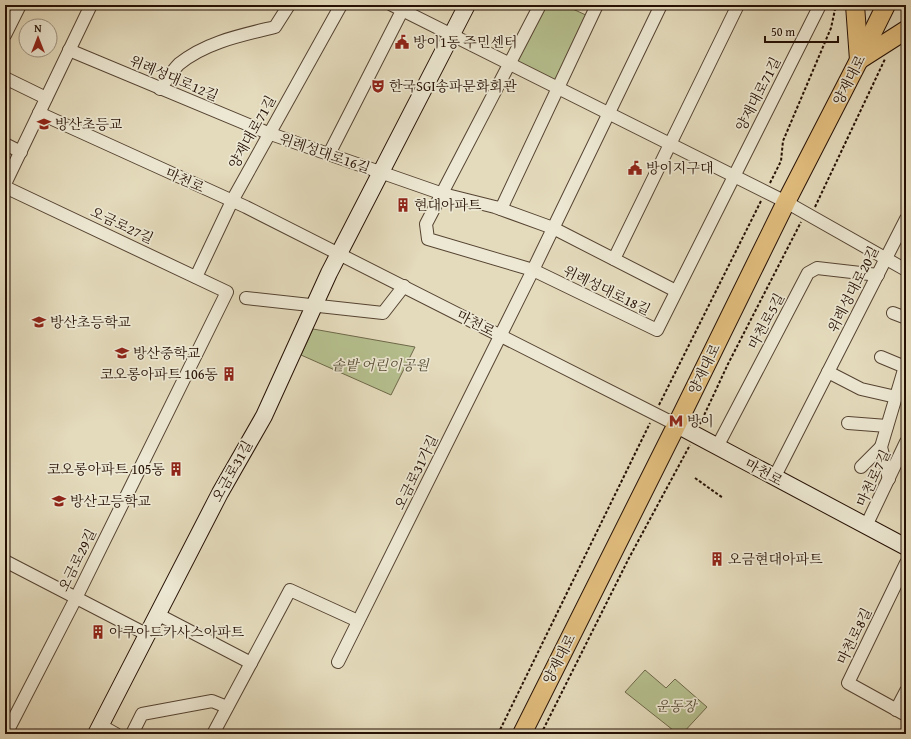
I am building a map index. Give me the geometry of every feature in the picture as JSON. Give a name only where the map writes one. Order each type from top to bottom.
[{"type":"main road","points":[[855,5],[859,60],[906,30]]},
{"type":"main road","name":"양재대로","points":[[522,734],[677,425],[786,202],[886,5]]},
{"type":"street","points":[[5,34],[20,5]]},
{"type":"street","points":[[39,113],[91,5]]},
{"type":"street","points":[[160,89],[179,65],[199,51],[238,35],[275,27],[289,5]]},
{"type":"street","name":"양재대로71길","points":[[196,277],[232,201],[268,133],[341,5]]},
{"type":"street","name":"위례성대로16길","points":[[340,254],[467,5]]},
{"type":"street","points":[[443,194],[540,5]]},
{"type":"street","points":[[501,209],[597,5]]},
{"type":"street","points":[[500,335],[661,5]]},
{"type":"street","points":[[614,259],[738,5]]},
{"type":"street","name":"양재대로71길","points":[[676,291],[820,5]]},
{"type":"street","points":[[329,154],[400,7],[452,35],[786,202],[906,270]]},
{"type":"street","name":"위례성대로12길","points":[[69,50],[268,133]]},
{"type":"street","points":[[5,78],[46,98]]},
{"type":"street","name":"오금로27길","points":[[39,113],[5,185],[227,292]]},
{"type":"street","name":"마천로","points":[[39,113],[232,201],[404,286],[677,425],[906,547]]},
{"type":"street","name":"위례성대로16길","points":[[268,133],[382,173]]},
{"type":"street","points":[[5,144],[21,152]]},
{"type":"street","points":[[382,173],[443,194],[501,209],[553,228],[676,291]]},
{"type":"street","name":"위례성대로18길","points":[[443,194],[426,224],[428,239],[533,270],[657,330],[676,291]]},
{"type":"street","name":"위례성대로20길","points":[[774,478],[906,219]]},
{"type":"street","name":"오금로31길","points":[[98,730],[146,634],[220,493],[264,416],[313,306],[340,254]]},
{"type":"street","name":"마천로5길","points":[[717,447],[808,273],[817,268],[878,275]]},
{"type":"street","points":[[246,298],[382,313],[404,286]]},
{"type":"street","name":"오금로29길","points":[[5,734],[76,598],[227,292]]},
{"type":"street","points":[[893,313],[906,318]]},
{"type":"street","name":"오금로31가길","points":[[338,662],[500,335]]},
{"type":"street","points":[[861,467],[881,447],[905,365],[881,357]]},
{"type":"street","points":[[828,372],[861,389],[896,397]]},
{"type":"street","points":[[848,423],[887,426]]},
{"type":"street","name":"마천로7길","points":[[866,526],[906,442]]},
{"type":"street","points":[[881,447],[889,479]]},
{"type":"street","points":[[5,562],[146,634]]},
{"type":"street","name":"마천로8길","points":[[901,712],[848,683],[906,563]]},
{"type":"street","points":[[213,734],[290,590],[358,621]]},
{"type":"street","points":[[157,614],[251,663]]},
{"type":"street","points":[[901,712],[906,691]]},
{"type":"street","points":[[132,734],[142,714],[212,701],[227,707]]},
{"type":"street","points":[[98,730],[116,734]]},
{"type":"path","points":[[498,734],[781,161],[783,141],[831,28],[836,5]]},
{"type":"path","points":[[541,734],[629,558],[695,435],[728,364],[802,219],[816,205],[886,58]]},
{"type":"path","points":[[695,478],[723,498]]},
{"type":"green space","points":[[543,5],[564,5],[588,16],[554,85],[514,65]]},
{"type":"green space","name":"솥밭 어린이공원","points":[[313,329],[415,347],[391,395],[301,355]]},
{"type":"green space","name":"운동장","points":[[645,670],[666,688],[675,679],[707,707],[682,734],[678,734],[625,692]]},
{"type":"place","name":"방이1동 주민센터","points":[[402,42]]},
{"type":"place","name":"한국SGI송파문화회관","points":[[378,86]]},
{"type":"place","name":"방산초등교","points":[[44,124]]},
{"type":"place","name":"방이지구대","points":[[635,168]]},
{"type":"place","name":"현대아파트","points":[[403,205]]},
{"type":"place","name":"방산초등학교","points":[[39,322]]},
{"type":"place","name":"방산중학교","points":[[122,353]]},
{"type":"place","name":"코오롱아파트 106동","points":[[229,374]]},
{"type":"place","name":"방이","points":[[676,421]]},
{"type":"place","name":"코오롱아파트 105동","points":[[176,469]]},
{"type":"place","name":"방산고등학교","points":[[59,501]]},
{"type":"place","name":"오금현대아파트","points":[[717,559]]},
{"type":"place","name":"아쿠아드카사스아파트","points":[[98,632]]}]
